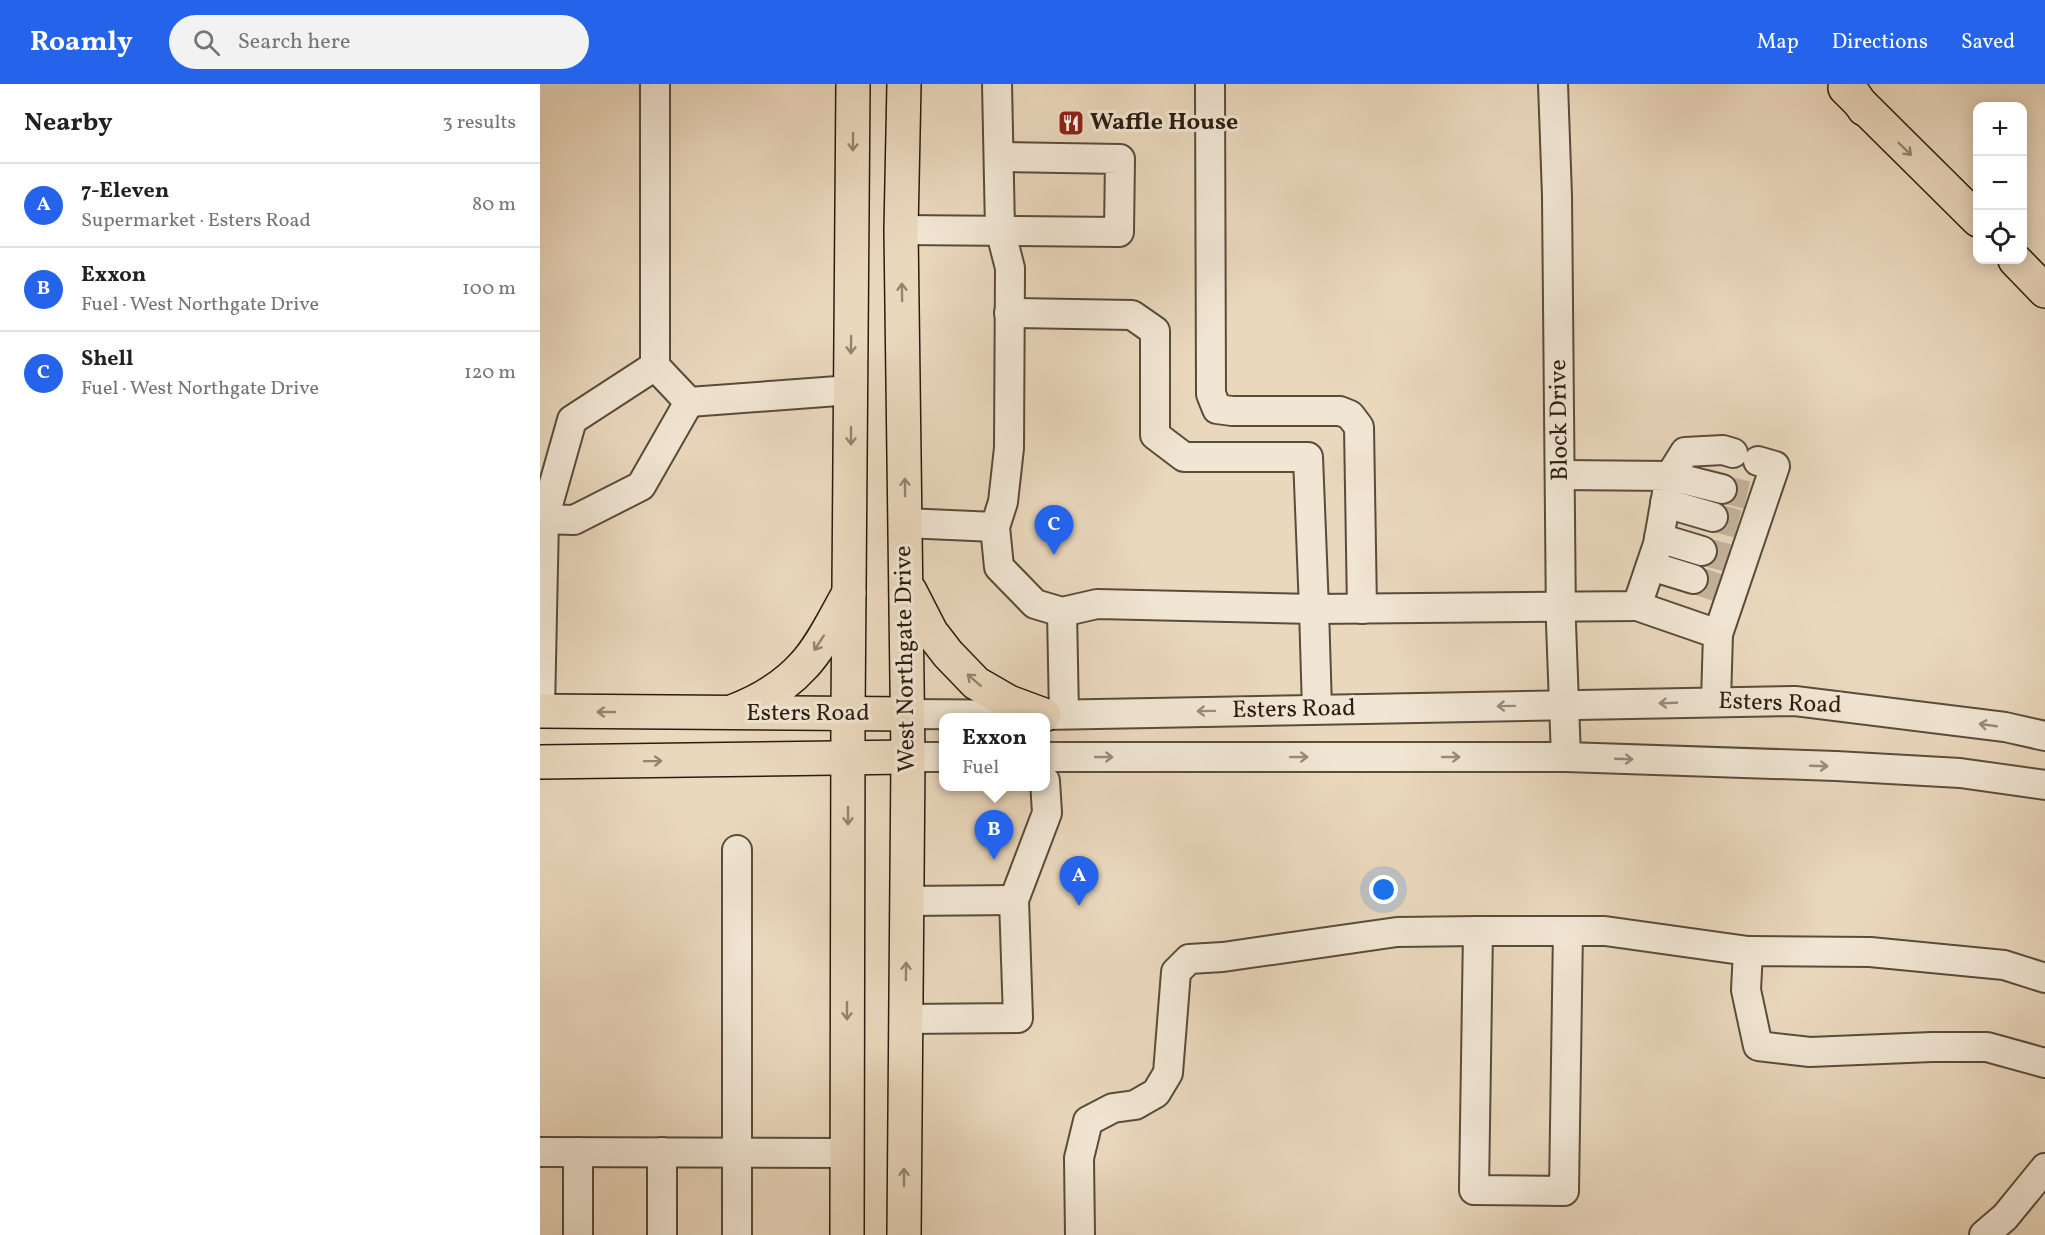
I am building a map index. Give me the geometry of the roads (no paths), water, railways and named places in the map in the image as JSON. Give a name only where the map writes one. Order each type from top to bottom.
[{"type":"main road","points":[[847,1235],[853,84]]},
{"type":"main road","name":"West Northgate Drive","points":[[904,84],[902,227],[908,757],[904,1235]]},
{"type":"main road","points":[[1840,84],[1855,96],[1973,216]]},
{"type":"main road","points":[[852,224],[902,227]]},
{"type":"main road","points":[[2019,264],[2045,291]]},
{"type":"main road","points":[[906,583],[931,632],[948,654],[976,683],[1009,702],[1054,714]]},
{"type":"main road","points":[[728,713],[759,700],[806,663],[849,593]]},
{"type":"main road","name":"Esters Road","points":[[540,710],[907,714]]},
{"type":"main road","name":"Esters Road","points":[[540,762],[908,757]]},
{"type":"street","points":[[655,84],[655,366],[689,402]]},
{"type":"street","points":[[997,84],[1000,229],[1010,268],[1010,313],[1009,448],[1003,502],[995,527],[999,567],[1035,604],[1062,612],[1097,604],[1314,609],[1637,606],[1718,634]]},
{"type":"street","points":[[1210,84],[1210,394],[1217,409],[1340,411],[1350,415],[1359,427],[1362,609]]},
{"type":"street","name":"Block Drive","points":[[1553,84],[1557,196],[1561,607],[1566,757]]},
{"type":"street","points":[[902,227],[1119,232],[1120,159],[999,157]]},
{"type":"street","points":[[1010,313],[1132,315],[1155,331],[1155,435],[1184,457],[1308,457],[1317,709]]},
{"type":"street","points":[[540,710],[542,519],[572,420],[655,366]]},
{"type":"street","points":[[689,402],[851,390]]},
{"type":"street","points":[[542,519],[574,520],[641,486],[689,402]]},
{"type":"street","points":[[1637,606],[1659,538],[1667,490],[1685,452],[1723,450],[1775,466],[1744,494],[1715,586],[1718,634],[1716,701]]},
{"type":"street","points":[[1561,475],[1646,477],[1667,490],[1735,523]]},
{"type":"street","points":[[1667,490],[1744,494]]},
{"type":"street","points":[[905,523],[995,527]]},
{"type":"street","points":[[1659,538],[1724,557]]},
{"type":"street","points":[[1651,566],[1715,586]]},
{"type":"street","points":[[1054,714],[1062,612]]},
{"type":"street","name":"Esters Road","points":[[1050,714],[1795,701],[1995,726],[2045,736]]},
{"type":"street","name":"Esters Road","points":[[907,714],[939,714]]},
{"type":"street","name":"Esters Road","points":[[908,757],[939,757]]},
{"type":"street","name":"Esters Road","points":[[1050,757],[1566,757],[1836,766],[1960,773],[2045,785]]},
{"type":"street","points":[[905,1019],[1018,1018],[1014,900],[1047,813],[1046,791]]},
{"type":"street","points":[[737,850],[738,1235]]},
{"type":"street","points":[[906,901],[1014,900]]},
{"type":"street","points":[[1478,931],[1474,1190],[1564,1191],[1568,931]]},
{"type":"street","points":[[1080,1235],[1080,1158],[1088,1122],[1113,1108],[1135,1105],[1156,1093],[1168,1073],[1176,972],[1189,959],[1223,957],[1397,932],[1605,931],[1748,951],[1870,952],[2004,965],[2045,978]]},
{"type":"street","points":[[1748,951],[1746,990],[1758,1046],[1810,1052],[1987,1047],[2045,1063]]},
{"type":"street","points":[[540,1152],[847,1153]]},
{"type":"street","points":[[578,1152],[578,1235]]},
{"type":"street","points":[[662,1152],[662,1235]]},
{"type":"street","points":[[1984,1235],[2005,1217],[2045,1168]]},
{"type":"tunnel","points":[[1722,489],[1747,495]]},
{"type":"tunnel","points":[[1713,517],[1738,524]]},
{"type":"tunnel","points":[[1702,551],[1728,558]]},
{"type":"tunnel","points":[[1693,579],[1718,588]]},
{"type":"place","name":"Waffle House","points":[[1071,123]]},
{"type":"place","name":"Shell","points":[[1054,555]]},
{"type":"place","name":"Exxon","points":[[994,860]]},
{"type":"place","name":"7-Eleven","points":[[1079,906]]}]
